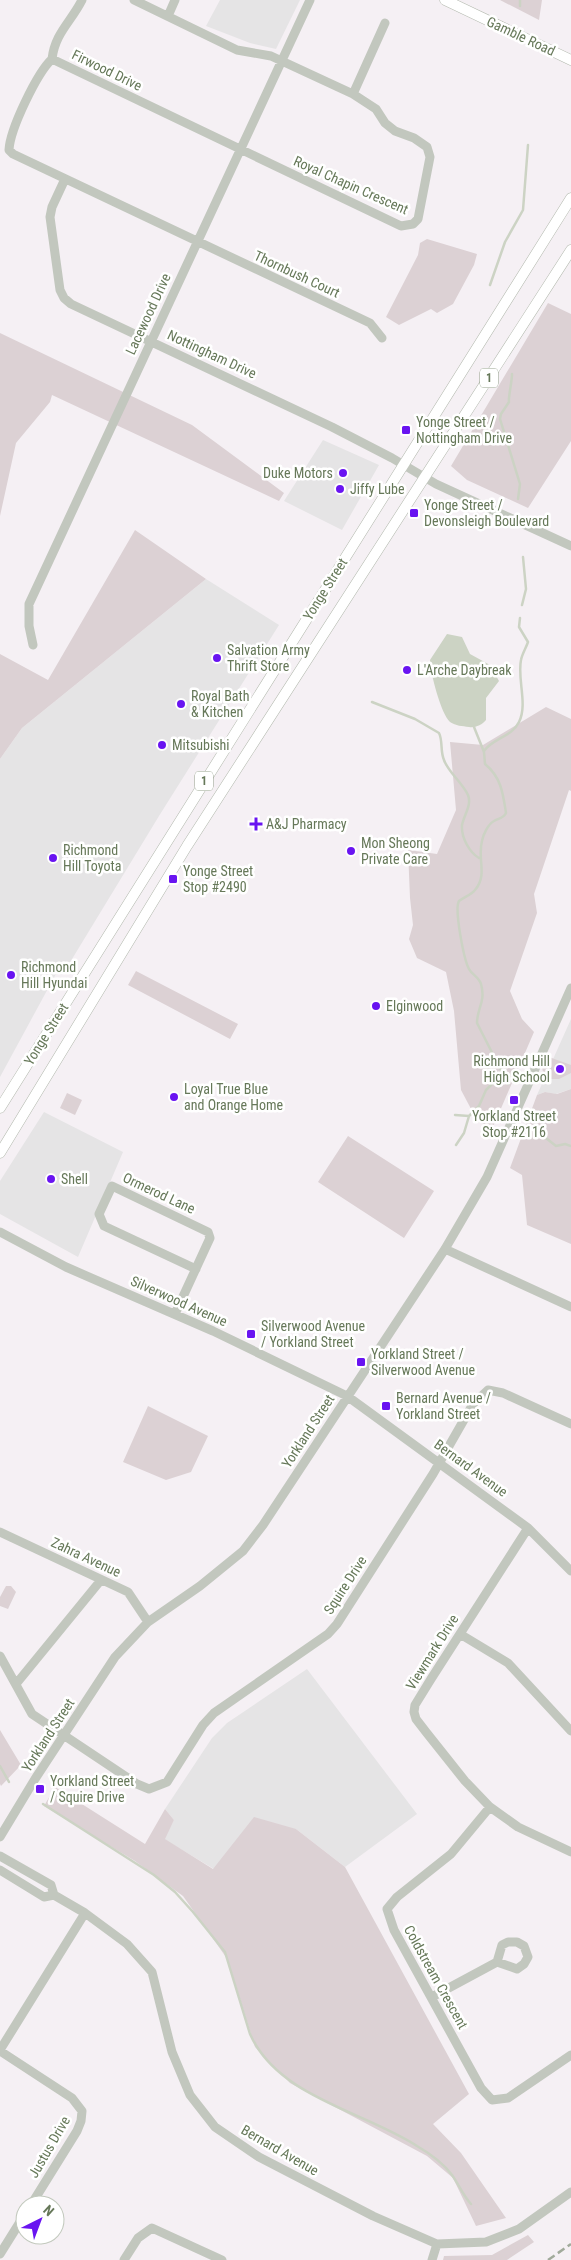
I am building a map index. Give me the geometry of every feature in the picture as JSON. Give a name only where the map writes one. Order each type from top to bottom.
[{"type":"main road","name":"Gamble Road","points":[[444,0],[571,60]]},
{"type":"main road","name":"Yonge Street","points":[[0,1108],[571,198]]},
{"type":"main road","name":"Yonge Street","points":[[0,1153],[192,838],[571,250]]},
{"type":"street","points":[[52,59],[53,47],[58,35],[76,12],[82,0]]},
{"type":"street","name":"Royal Chapin Crescent","points":[[134,0],[237,50],[262,53],[353,94],[376,110],[385,123],[395,131],[414,138],[427,147],[430,156],[418,219],[413,224],[401,226],[240,149]]},
{"type":"street","points":[[168,16],[175,0]]},
{"type":"street","name":"Lacewood Drive","points":[[33,645],[28,626],[29,604],[310,0]]},
{"type":"street","points":[[353,94],[385,23]]},
{"type":"street","name":"Firwood Drive","points":[[197,242],[13,154],[9,150],[10,140],[18,118],[44,67],[52,59],[240,149]]},
{"type":"street","name":"Nottingham Drive","points":[[65,179],[52,207],[50,217],[60,290],[70,304],[348,435],[424,478],[571,546]]},
{"type":"street","name":"Thornbush Court","points":[[197,242],[370,324],[382,338]]},
{"type":"street","name":"Yorkland Street","points":[[0,1837],[115,1657],[148,1622],[200,1586],[243,1551],[262,1525],[445,1249],[487,1177],[571,988]]},
{"type":"street","name":"Ormerod Lane","points":[[175,1314],[196,1269],[210,1238],[206,1230],[112,1186],[99,1214],[104,1226],[196,1269]]},
{"type":"street","name":"Silverwood Avenue","points":[[0,1232],[66,1267],[294,1368],[347,1396]]},
{"type":"street","points":[[445,1249],[571,1307]]},
{"type":"street","name":"Squire Drive","points":[[64,1736],[149,1789],[167,1782],[203,1725],[214,1713],[328,1634],[337,1624],[440,1462],[474,1404],[488,1390],[503,1393],[571,1424]]},
{"type":"street","name":"Bernard Avenue","points":[[347,1396],[528,1528],[571,1571]]},
{"type":"street","name":"Viewmark Drive","points":[[528,1528],[418,1700],[414,1712],[416,1719],[465,1781],[490,1807],[518,1827],[571,1852]]},
{"type":"street","name":"Zahra Avenue","points":[[0,1532],[128,1592],[148,1622]]},
{"type":"street","points":[[16,1684],[101,1580]]},
{"type":"street","points":[[460,1634],[508,1663],[571,1731]]},
{"type":"street","points":[[0,1656],[32,1714],[64,1736]]},
{"type":"street","name":"Coldstream Crescent","points":[[490,1807],[451,1854],[397,1897],[388,1909],[394,1930],[481,2088],[492,2100],[508,2098],[571,2055]]},
{"type":"street","name":"Bernard Avenue","points":[[0,1856],[51,1885],[54,1895]]},
{"type":"street","name":"Bernard Avenue","points":[[0,1870],[44,1897],[54,1895],[85,1913],[127,1944],[152,1972],[172,2052],[190,2095],[215,2127],[259,2157],[373,2216],[438,2244],[486,2242],[519,2228],[571,2192]]},
{"type":"street","points":[[0,2050],[85,1913]]},
{"type":"street","points":[[432,1997],[497,1962]]},
{"type":"street","name":"Justus Drive","points":[[0,2050],[72,2098],[82,2111],[77,2131],[37,2195]]},
{"type":"street","points":[[124,2260],[138,2238],[152,2228],[222,2260]]},
{"type":"street","points":[[0,2254],[15,2230]]},
{"type":"street","points":[[432,2260],[438,2244]]},
{"type":"shaded area","points":[[220,0],[300,0],[276,49],[250,43],[206,26]]},
{"type":"shaded area","points":[[500,0],[542,0],[539,20]]},
{"type":"shaded area","points":[[427,239],[477,254],[474,265],[453,304],[437,313],[431,309],[399,325],[386,317],[418,255],[420,243]]},
{"type":"shaded area","points":[[548,303],[571,314],[571,441],[528,508],[467,480],[451,466]]},
{"type":"shaded area","points":[[0,333],[192,425],[284,493],[279,501],[52,395],[50,402],[16,443],[0,516]]},
{"type":"shaded area","points":[[323,440],[379,465],[342,530],[284,501]]},
{"type":"shaded area","points":[[135,530],[206,579],[22,728],[0,759],[0,654],[48,680]]},
{"type":"shaded area","points":[[206,579],[279,625],[69,964],[63,961],[0,1077],[0,759],[22,728]]},
{"type":"shaded area","points":[[447,634],[462,637],[470,654],[490,665],[499,681],[486,698],[486,720],[476,727],[459,726],[450,722],[443,711],[437,692],[430,660]]},
{"type":"shaded area","points":[[546,707],[571,719],[571,791],[569,790],[534,894],[537,913],[510,991],[522,1019],[534,1032],[493,1127],[478,1122],[461,1090],[454,1011],[446,972],[417,958],[409,939],[413,925],[408,850],[437,854],[456,810],[450,742],[483,745]]},
{"type":"shaded area","points":[[136,971],[238,1024],[230,1039],[128,985]]},
{"type":"shaded area","name":"Richmond Hill High School","points":[[571,1019],[571,1089],[556,1094],[545,1092],[537,1095]]},
{"type":"shaded area","points":[[549,1057],[571,1065],[571,1073],[559,1079],[549,1079],[543,1073],[542,1066]]},
{"type":"shaded area","points":[[571,1089],[571,1244],[527,1225],[522,1175],[510,1168],[537,1095],[545,1092],[557,1094]]},
{"type":"shaded area","points":[[67,1093],[82,1100],[75,1115],[60,1108]]},
{"type":"shaded area","points":[[44,1112],[123,1152],[78,1257],[0,1214],[0,1181]]},
{"type":"shaded area","points":[[348,1136],[434,1191],[404,1238],[318,1182]]},
{"type":"shaded area","points":[[148,1406],[208,1436],[191,1472],[166,1480],[123,1462]]},
{"type":"shaded area","points":[[6,1586],[11,1586],[16,1592],[8,1609],[0,1606],[0,1597]]},
{"type":"shaded area","points":[[307,1669],[417,1814],[345,1867],[296,1829],[214,1869],[164,1839],[174,1820],[165,1809],[212,1738],[227,1723]]},
{"type":"shaded area","points":[[0,1730],[21,1765],[1,1786],[0,1784]]},
{"type":"shaded area","points":[[55,1787],[145,1844],[165,1809],[174,1820],[165,1839],[213,1869],[254,1817],[296,1829],[345,1867],[469,2094],[433,2124],[461,2153],[506,2218],[476,2226],[453,2178],[427,2156],[290,2083],[255,2047],[228,1960],[183,1896],[135,1861],[44,1806]]},
{"type":"shaded area","points":[[528,2235],[534,2242],[507,2260],[443,2260],[444,2256],[492,2255]]},
{"type":"waterway","points":[[520,0],[520,6]]},
{"type":"waterway","points":[[490,285],[505,242],[523,210],[528,145]]},
{"type":"waterway","points":[[512,374],[509,402],[500,419],[520,484],[518,499]]},
{"type":"waterway","points":[[522,605],[526,589],[523,557]]},
{"type":"waterway","points":[[484,751],[492,743],[512,731],[522,715],[523,699],[520,667],[528,642],[519,627],[520,618]]},
{"type":"waterway","points":[[372,702],[415,719],[439,733],[446,764],[468,795],[468,806],[462,825],[463,834],[469,848],[479,858]]},
{"type":"waterway","points":[[474,727],[484,752],[485,764],[498,780],[506,813],[492,822],[485,833],[481,848],[481,879],[473,892],[459,901],[458,914],[462,946],[467,964],[470,971],[480,982],[482,990],[477,1023],[508,1084]]},
{"type":"waterway","points":[[456,1145],[464,1133],[469,1116],[479,1106],[486,1090],[495,1081],[505,1078]]},
{"type":"waterway","points":[[455,1115],[469,1116]]},
{"type":"waterway","points":[[532,1127],[556,1146],[565,1144],[571,1146]]},
{"type":"waterway","points":[[0,1766],[9,1782]]},
{"type":"waterway","points":[[43,1804],[154,1875],[175,1892],[193,1912],[225,1952],[250,2034],[263,2055],[280,2073],[301,2088],[395,2134],[426,2152],[449,2171],[471,2204]]},
{"type":"railway","points":[[548,2260],[571,2244]]},
{"type":"place","name":"Yonge Street / Nottingham Drive","points":[[406,430]]},
{"type":"place","name":"Duke Motors","points":[[343,473]]},
{"type":"place","name":"Jiffy Lube","points":[[340,489]]},
{"type":"place","name":"Yonge Street / Devonsleigh Boulevard","points":[[414,513]]},
{"type":"place","name":"Salvation Army Thrift Store","points":[[217,658]]},
{"type":"place","name":"L'Arche Daybreak","points":[[407,670]]},
{"type":"place","name":"Royal Bath & Kitchen","points":[[181,704]]},
{"type":"place","name":"Mitsubishi","points":[[162,745]]},
{"type":"place","name":"A&J Pharmacy","points":[[256,824]]},
{"type":"place","name":"Mon Sheong Private Care","points":[[351,851]]},
{"type":"place","name":"Richmond Hill Toyota","points":[[53,858]]},
{"type":"place","name":"Yonge Street Stop #2490","points":[[173,879]]},
{"type":"place","name":"Richmond Hill Hyundai","points":[[11,975]]},
{"type":"place","name":"Elginwood","points":[[376,1006]]},
{"type":"place","name":"Richmond Hill High School","points":[[560,1069]]},
{"type":"place","name":"Loyal True Blue and Orange Home","points":[[174,1097]]},
{"type":"place","name":"Yorkland Street Stop #2116","points":[[514,1100]]},
{"type":"place","name":"Shell","points":[[51,1179]]},
{"type":"place","name":"Silverwood Avenue / Yorkland Street","points":[[251,1334]]},
{"type":"place","name":"Yorkland Street / Silverwood Avenue","points":[[361,1362]]},
{"type":"place","name":"Bernard Avenue / Yorkland Street","points":[[386,1406]]},
{"type":"place","name":"Yorkland Street / Squire Drive","points":[[40,1789]]}]
